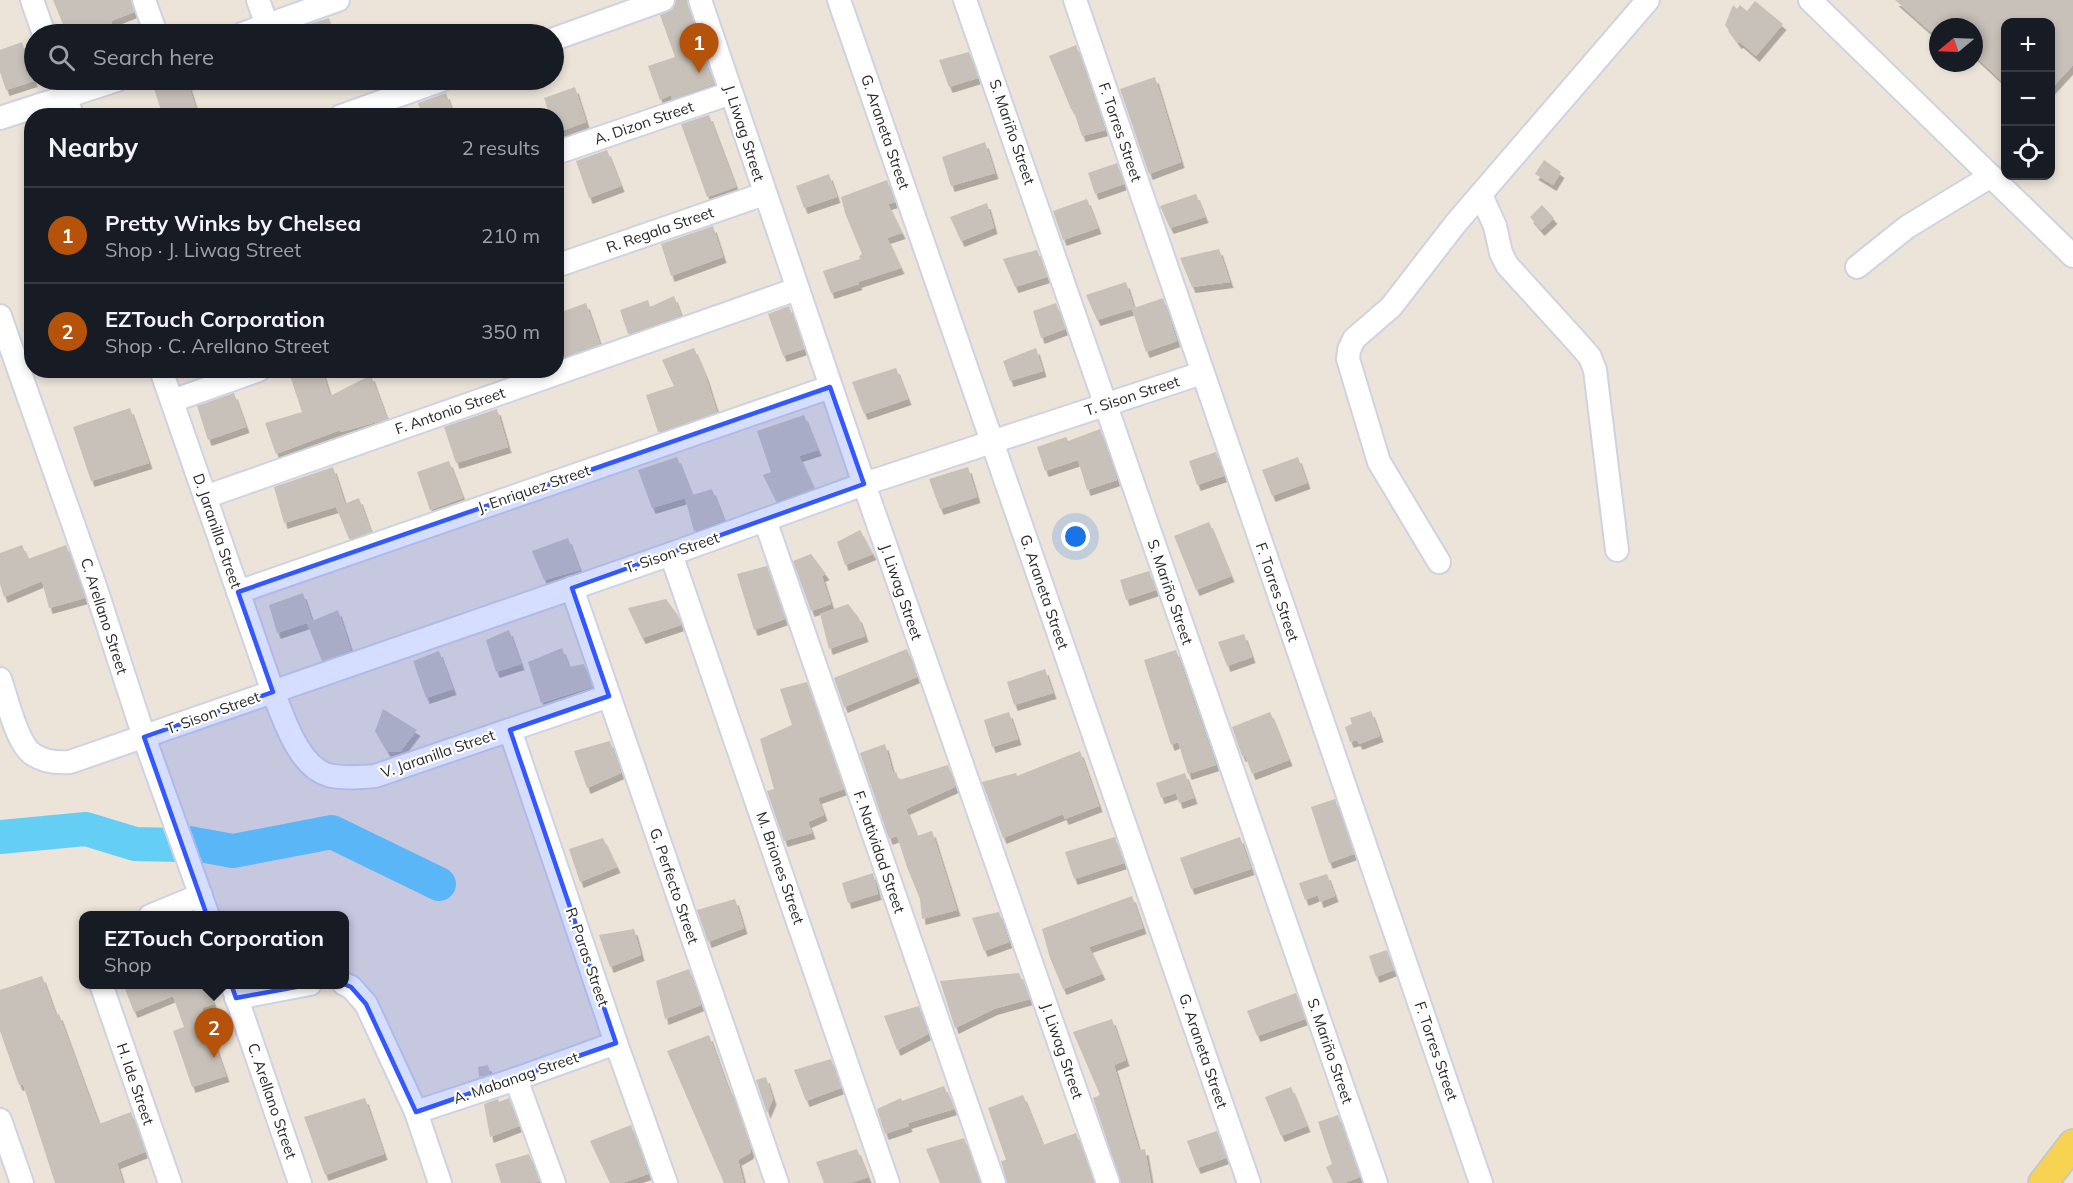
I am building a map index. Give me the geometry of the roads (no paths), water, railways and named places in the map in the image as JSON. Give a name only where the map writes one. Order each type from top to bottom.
[{"type":"main road","points":[[2043,1183],[2073,1144]]},
{"type":"street","points":[[32,0],[40,24]]},
{"type":"street","points":[[144,0],[152,24]]},
{"type":"street","points":[[258,0],[267,24]]},
{"type":"street","points":[[270,24],[338,0]]},
{"type":"street","points":[[564,35],[663,0]]},
{"type":"street","name":"J. Liwag Street","points":[[700,0],[830,387],[1108,1183]]},
{"type":"street","name":"G. Araneta Street","points":[[839,0],[1249,1183]]},
{"type":"street","name":"S. Mariño Street","points":[[965,0],[1376,1183]]},
{"type":"street","name":"F. Torres Street","points":[[1075,0],[1481,1183]]},
{"type":"street","points":[[1439,562],[1379,462],[1348,359],[1349,350],[1354,339],[1391,307],[1456,223],[1648,0]]},
{"type":"street","points":[[1810,0],[2073,256]]},
{"type":"street","points":[[31,108],[87,90]]},
{"type":"street","points":[[363,108],[414,90]]},
{"type":"street","name":"A. Dizon Street","points":[[564,150],[731,93]]},
{"type":"street","points":[[0,118],[24,110]]},
{"type":"street","points":[[1857,267],[1907,227],[1991,176]]},
{"type":"street","name":"R. Regala Street","points":[[564,263],[764,194]]},
{"type":"street","points":[[1481,195],[1495,226],[1501,253],[1507,265],[1590,357],[1595,370],[1617,550]]},
{"type":"street","name":"F. Antonio Street","points":[[564,371],[797,289]]},
{"type":"street","name":"C. Arellano Street","points":[[0,316],[204,905]]},
{"type":"street","name":"T. Sison Street","points":[[0,679],[21,740],[32,754],[53,763],[70,762],[671,554],[864,484],[1202,373]]},
{"type":"street","name":"D. Jaranilla Street","points":[[164,378],[273,692]]},
{"type":"street","points":[[172,401],[237,378]]},
{"type":"street","name":"F. Antonio Street","points":[[205,497],[544,378]]},
{"type":"street","name":"J. Enriquez Street","points":[[238,592],[830,387]]},
{"type":"street","name":"F. Natividad Street","points":[[765,520],[994,1183]]},
{"type":"street","name":"M. Briones Street","points":[[671,554],[888,1183]]},
{"type":"street","name":"G. Perfecto Street","points":[[572,588],[777,1183]]},
{"type":"street","name":"V. Jaranilla Street","points":[[273,692],[292,739],[306,760],[326,774],[351,778],[375,776],[609,696]]},
{"type":"street","name":"R. Paras Street","points":[[510,730],[666,1183]]},
{"type":"street","points":[[172,911],[204,905]]},
{"type":"street","points":[[349,986],[366,1004],[416,1112],[440,1183]]},
{"type":"street","name":"H. Ide Street","points":[[102,989],[170,1183]]},
{"type":"street","points":[[234,991],[256,989]]},
{"type":"street","name":"C. Arellano Street","points":[[234,991],[300,1183]]},
{"type":"street","name":"A. Mabanag Street","points":[[416,1112],[616,1043]]},
{"type":"street","points":[[516,1079],[554,1183]]},
{"type":"street","points":[[0,1120],[22,1183]]},
{"type":"waterway","points":[[0,837],[86,829],[135,844],[179,845]]},
{"type":"waterway","points":[[189,843],[233,851],[332,832],[439,884]]},
{"type":"place","name":"Pretty Winks by Chelsea","points":[[699,73]]},
{"type":"place","name":"EZTouch Corporation","points":[[214,1058]]}]
